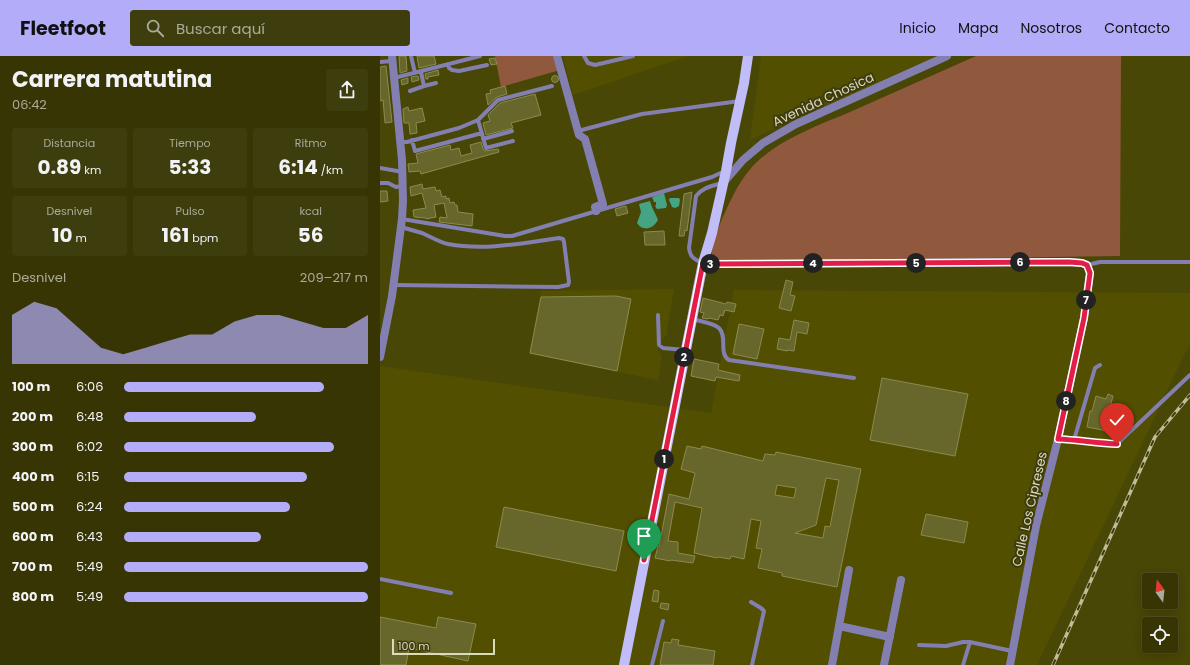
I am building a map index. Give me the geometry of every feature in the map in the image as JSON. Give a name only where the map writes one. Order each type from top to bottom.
[{"type":"main road","name":"Avenida Chosica","points":[[624,665],[691,319],[703,263],[724,183],[730,143],[744,83],[748,56]]},
{"type":"street","points":[[557,56],[579,136],[585,139],[603,204],[595,207],[596,211]]},
{"type":"street","name":"Avenida Chosica","points":[[724,183],[743,160],[763,142],[796,124],[947,56]]},
{"type":"street","points":[[380,357],[402,223],[404,186],[392,59]]},
{"type":"street","points":[[703,263],[1069,262],[1087,265]]},
{"type":"street","name":"Calle Los Cipreses","points":[[1010,665],[1036,526],[1058,439],[1084,318],[1090,273],[1087,265]]},
{"type":"street","points":[[832,665],[849,570]]},
{"type":"street","points":[[884,665],[901,580]]},
{"type":"street","points":[[839,626],[890,637]]},
{"type":"lane","points":[[411,56],[415,73]]},
{"type":"lane","points":[[394,78],[480,56]]},
{"type":"lane","points":[[584,56],[588,63],[595,66],[634,56]]},
{"type":"lane","points":[[380,62],[392,59]]},
{"type":"lane","points":[[448,64],[449,68],[456,71],[487,65]]},
{"type":"lane","points":[[420,72],[424,86]]},
{"type":"lane","points":[[410,91],[436,83]]},
{"type":"lane","points":[[400,142],[459,128],[478,120],[498,100],[552,86]]},
{"type":"lane","points":[[578,131],[642,114],[740,101]]},
{"type":"lane","points":[[478,120],[486,148],[513,141]]},
{"type":"lane","points":[[484,139],[512,131]]},
{"type":"lane","points":[[412,140],[415,151],[482,133]]},
{"type":"lane","points":[[380,168],[403,172]]},
{"type":"lane","points":[[402,223],[512,236],[712,177],[726,171]]},
{"type":"lane","points":[[380,182],[388,183],[396,187],[404,186]]},
{"type":"lane","points":[[703,263],[694,259],[690,254],[689,248],[696,196],[700,190],[724,183]]},
{"type":"lane","points":[[393,285],[558,287],[568,285],[569,282],[563,239],[559,238],[502,246],[449,244],[421,233],[402,223]]},
{"type":"lane","points":[[1087,265],[1100,262],[1190,262]]},
{"type":"lane","points":[[658,315],[659,345],[663,348],[685,350]]},
{"type":"lane","points":[[691,319],[706,322],[719,328],[722,334],[724,354],[729,360],[854,378]]},
{"type":"lane","points":[[1074,440],[1095,368],[1100,365]]},
{"type":"lane","points":[[1058,439],[1117,444],[1190,375]]},
{"type":"lane","points":[[380,579],[451,593]]},
{"type":"lane","points":[[751,602],[764,611],[752,665]]},
{"type":"lane","points":[[652,665],[663,621]]},
{"type":"lane","points":[[963,665],[970,642]]},
{"type":"lane","points":[[919,645],[946,646],[970,642],[1012,651]]},
{"type":"shaded area","points":[[495,56],[556,56],[560,70],[501,87]]},
{"type":"shaded area","points":[[563,56],[689,56],[573,95]]},
{"type":"shaded area","points":[[761,56],[937,56],[750,140]]},
{"type":"shaded area","points":[[976,56],[1121,56],[1120,256],[721,262],[716,261],[712,257],[714,243],[729,203],[747,173],[769,152],[803,132]]},
{"type":"shaded area","points":[[664,193],[667,205],[666,208],[657,209],[655,206],[656,202],[654,202],[652,197]]},
{"type":"shaded area","points":[[670,198],[679,198],[679,206],[675,208],[672,207],[669,200]]},
{"type":"shaded area","points":[[650,201],[658,220],[651,227],[642,228],[637,223],[641,212],[639,204]]},
{"type":"shaded area","points":[[674,289],[666,336],[660,341],[658,350],[662,356],[658,380],[529,354],[541,291]]},
{"type":"shaded area","points":[[734,290],[1190,293],[1190,343],[1037,665],[380,665],[380,366],[711,413]]},
{"type":"building","points":[[399,56],[406,56],[407,71],[400,73]]},
{"type":"building","points":[[417,56],[434,56],[436,64],[419,68]]},
{"type":"building","points":[[495,58],[497,64],[491,65],[489,59]]},
{"type":"building","points":[[386,66],[392,122],[385,123],[383,100],[380,101],[380,67]]},
{"type":"building","points":[[438,70],[439,75],[428,77],[428,79],[426,79],[425,74]]},
{"type":"building","points":[[555,75],[558,76],[558,82],[555,83],[552,82],[551,79],[552,76]]},
{"type":"building","points":[[418,76],[419,80],[412,82],[411,77]]},
{"type":"building","points":[[408,78],[408,83],[402,85],[401,80]]},
{"type":"building","points":[[505,86],[507,94],[497,97],[488,105],[486,94],[491,93],[490,90]]},
{"type":"building","points":[[535,94],[541,115],[511,123],[513,128],[486,135],[483,123],[490,121],[488,115],[500,103]]},
{"type":"building","points":[[408,107],[409,111],[422,108],[425,121],[416,123],[417,133],[410,134],[409,123],[404,123],[403,109]]},
{"type":"building","points":[[481,142],[485,151],[498,149],[499,152],[421,174],[420,171],[409,172],[408,164],[418,163],[416,154],[450,145],[451,150],[459,148],[461,156],[472,153],[470,145]]},
{"type":"building","points":[[422,184],[423,189],[435,187],[436,191],[440,190],[442,197],[446,196],[446,199],[449,198],[450,203],[454,202],[455,205],[457,205],[458,212],[473,214],[472,226],[439,222],[440,217],[447,218],[444,203],[434,205],[436,217],[426,219],[414,217],[413,210],[426,208],[422,193],[411,196],[410,187]]},
{"type":"building","points":[[380,191],[387,191],[388,201],[380,202]]},
{"type":"building","points":[[692,192],[687,231],[685,230],[684,236],[679,236],[684,194]]},
{"type":"building","points":[[626,206],[628,213],[617,216],[615,209]]},
{"type":"building","points":[[664,231],[665,245],[645,245],[644,232]]},
{"type":"building","points":[[786,280],[793,282],[790,295],[795,296],[791,311],[779,308]]},
{"type":"building","points":[[616,296],[631,299],[617,371],[530,353],[541,297]]},
{"type":"building","points":[[703,298],[726,304],[727,302],[736,304],[734,312],[725,310],[723,316],[720,315],[718,320],[702,318],[704,313],[700,312]]},
{"type":"building","points":[[794,320],[809,323],[807,334],[797,332],[794,351],[777,349],[779,338],[790,340]]},
{"type":"building","points":[[739,324],[764,329],[757,359],[733,354]]},
{"type":"building","points":[[694,359],[719,364],[718,370],[740,375],[739,381],[716,377],[715,381],[691,376]]},
{"type":"building","points":[[882,378],[968,394],[955,456],[870,440]]},
{"type":"building","points":[[1108,394],[1113,396],[1109,411],[1121,414],[1117,433],[1087,427],[1090,411],[1092,411],[1096,396],[1106,399]]},
{"type":"building","points":[[687,446],[701,449],[702,446],[763,461],[765,454],[775,455],[776,452],[861,469],[837,587],[782,576],[782,573],[758,568],[762,549],[756,548],[761,521],[751,519],[744,559],[731,556],[730,559],[717,558],[694,553],[702,508],[675,502],[668,541],[678,542],[678,553],[695,556],[693,563],[655,558],[658,546],[659,547],[669,494],[689,499],[695,473],[681,469]],"holes":[[[826,478],[839,480],[830,527],[825,526],[823,538],[795,533],[816,525]],[[777,485],[796,488],[794,498],[775,495]]]},
{"type":"building","points":[[504,507],[624,531],[616,571],[496,547]]},
{"type":"building","points":[[926,514],[968,522],[964,543],[921,535]]},
{"type":"building","points":[[654,590],[659,591],[658,602],[652,601]]},
{"type":"building","points":[[661,603],[669,604],[668,610],[660,608]]},
{"type":"building","points":[[380,617],[436,628],[438,617],[476,624],[468,661],[409,648],[406,665],[380,665]]},
{"type":"building","points":[[672,639],[679,640],[678,645],[715,651],[713,665],[660,665],[664,642],[671,643]]},
{"type":"railway","points":[[1053,665],[1155,437],[1190,395]]},
{"type":"route","points":[[644,560],[703,263],[1077,262],[1087,265],[1090,273],[1084,318],[1058,439],[1117,444]]}]
